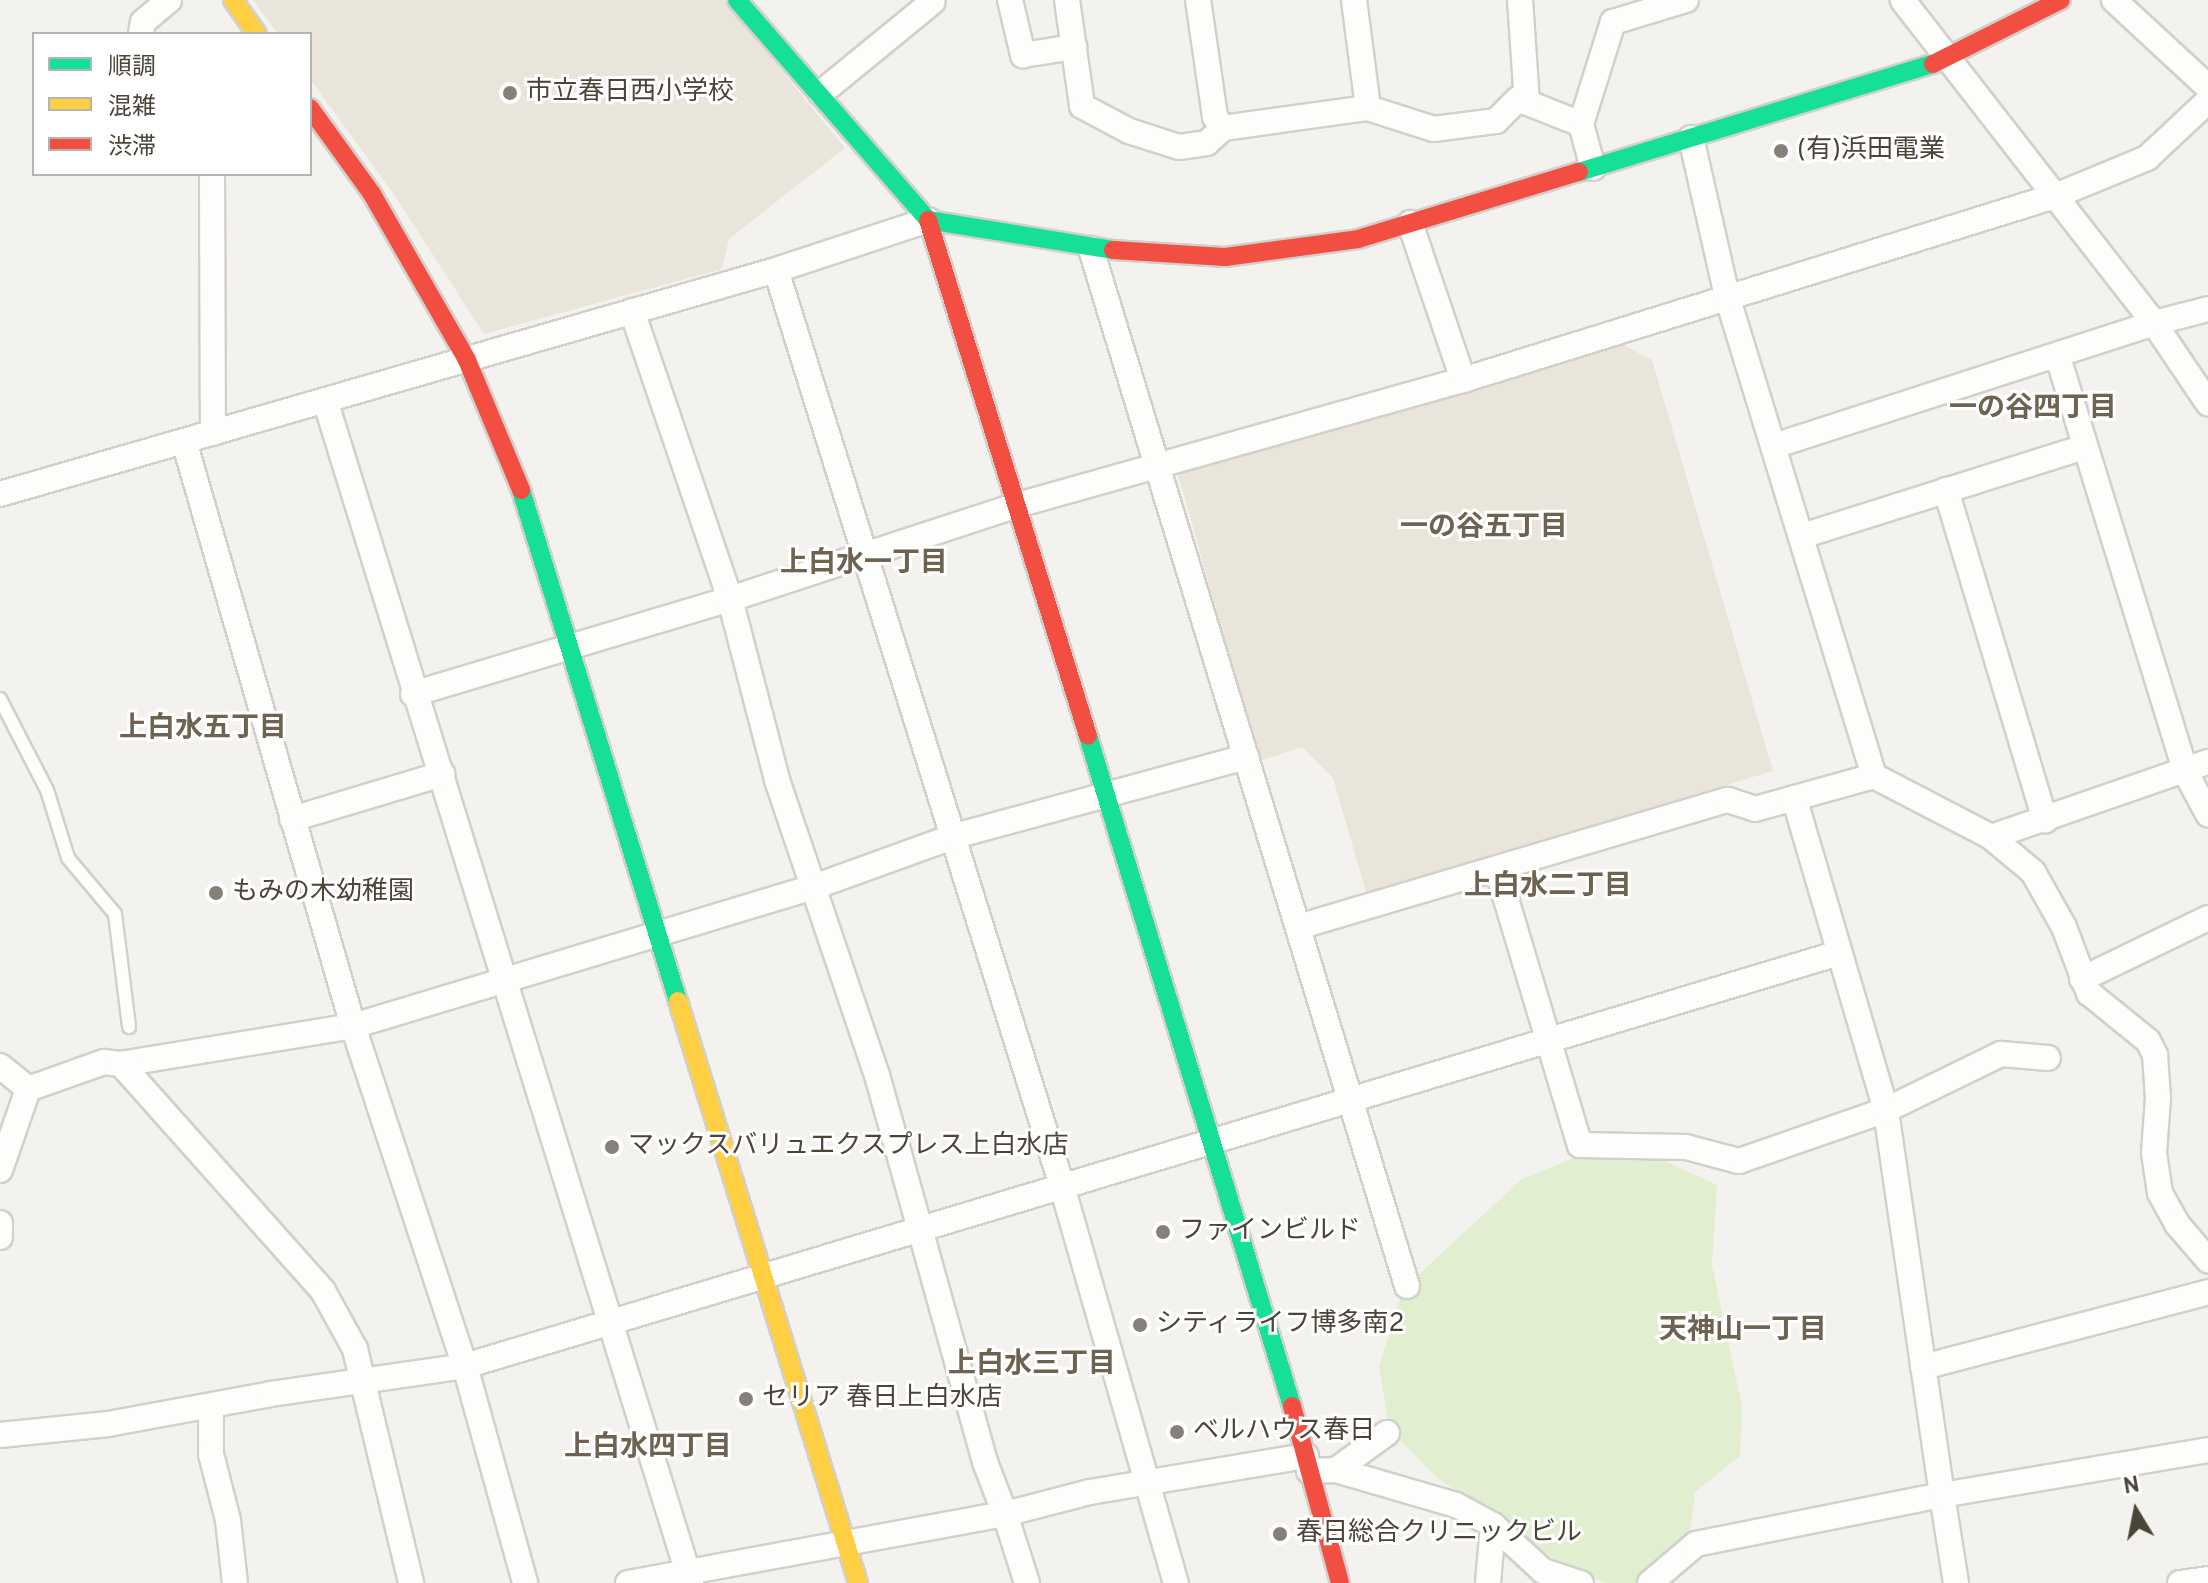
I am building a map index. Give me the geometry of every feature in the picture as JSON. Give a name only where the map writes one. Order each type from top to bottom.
[{"type":"street","points":[[141,32],[143,22],[169,0]]},
{"type":"street","points":[[233,0],[256,32]]},
{"type":"street","points":[[737,0],[821,93],[928,220],[1014,506],[1213,1139],[1340,1583]]},
{"type":"street","points":[[1010,0],[1023,55],[1074,47]]},
{"type":"street","points":[[1067,0],[1082,106],[1129,131],[1179,147],[1207,143],[1223,128],[1368,108],[1434,129],[1496,121],[1518,99],[1581,124]]},
{"type":"street","points":[[1198,0],[1215,117],[1223,128]]},
{"type":"street","points":[[1354,0],[1368,108]]},
{"type":"street","points":[[1520,0],[1527,103]]},
{"type":"street","points":[[1593,168],[1581,124],[1613,22],[1686,0]]},
{"type":"street","points":[[1903,0],[2154,323],[2208,403]]},
{"type":"street","points":[[0,494],[776,270],[928,220],[1091,249],[1225,257],[1358,239],[1948,59],[2061,0]]},
{"type":"street","points":[[2114,0],[2208,87]]},
{"type":"street","points":[[821,93],[932,2]]},
{"type":"street","points":[[413,694],[567,644],[730,599],[1014,506],[1463,380],[2055,196],[2147,158],[2208,101]]},
{"type":"street","points":[[312,111],[372,194],[467,360],[521,491],[858,1583]]},
{"type":"street","points":[[1691,138],[1727,296],[1874,776]]},
{"type":"street","points":[[212,176],[213,433]]},
{"type":"street","points":[[1410,223],[1463,380]]},
{"type":"street","points":[[1091,249],[1407,1286]]},
{"type":"street","points":[[776,270],[1062,1186],[1176,1583]]},
{"type":"street","points":[[1774,446],[2058,357],[2154,323],[2208,309]]},
{"type":"street","points":[[632,311],[730,599],[777,780],[814,887],[922,1231],[985,1462],[1027,1583]]},
{"type":"street","points":[[2058,357],[2186,773],[2208,814]]},
{"type":"street","points":[[325,400],[413,694],[442,774],[689,1578]]},
{"type":"street","points":[[184,441],[353,1026],[465,1366],[525,1583]]},
{"type":"street","points":[[1802,536],[2084,447]]},
{"type":"street","points":[[1946,490],[2045,820]]},
{"type":"street","points":[[28,1089],[104,1062],[121,1064],[353,1026],[814,887],[955,836],[1246,757]]},
{"type":"street","points":[[1991,837],[2186,773],[2208,762]]},
{"type":"street","points":[[292,819],[442,774]]},
{"type":"street","points":[[1298,927],[1728,800],[1755,809],[1874,776],[1991,837],[2033,872],[2064,927],[2089,993],[2148,1041],[2155,1055],[2158,1098],[2154,1153],[2160,1193],[2177,1224],[2208,1260]]},
{"type":"street","points":[[1794,798],[1886,1110],[1956,1583]]},
{"type":"street","points":[[1497,869],[1580,1145],[1686,1147],[1739,1161],[1886,1110],[2001,1054],[2048,1058]]},
{"type":"street","points":[[2082,979],[2208,918]]},
{"type":"street","points":[[0,1435],[211,1408],[465,1366],[613,1325],[1213,1139],[1351,1103],[1839,953]]},
{"type":"street","points":[[121,1064],[323,1291],[355,1349],[411,1583]]},
{"type":"street","points":[[0,1066],[28,1089]]},
{"type":"street","points":[[0,1170],[28,1089]]},
{"type":"street","points":[[0,1223],[0,1237]]},
{"type":"street","points":[[1923,1367],[2208,1292]]},
{"type":"street","points":[[211,1408],[211,1454],[228,1520],[235,1583]]},
{"type":"street","points":[[1336,1470],[1387,1433]]},
{"type":"street","points":[[1650,1583],[1696,1544],[1942,1495],[2208,1450]]},
{"type":"street","points":[[628,1583],[689,1578],[1005,1514],[1090,1492],[1307,1464],[1456,1505],[1493,1525],[1543,1571],[1581,1583]]},
{"type":"street","points":[[1488,1583],[1493,1525]]},
{"type":"street","points":[[2180,1583],[2208,1579]]},
{"type":"lane","points":[[0,699],[47,790],[68,858],[115,914],[129,1027]]},
{"type":"shaded area","points":[[253,0],[724,0],[845,148],[729,239],[722,269],[484,334],[393,193],[312,82],[312,32],[277,32]]},
{"type":"shaded area","points":[[1619,343],[1652,360],[1773,771],[1366,892],[1333,778],[1302,747],[1259,761],[1178,474]]},
{"type":"green space","points":[[1645,1152],[1717,1185],[1712,1265],[1742,1407],[1740,1456],[1695,1492],[1690,1534],[1642,1583],[1606,1583],[1559,1563],[1436,1477],[1389,1428],[1379,1366],[1403,1289],[1522,1179],[1579,1156]]},
{"type":"traffic: fast","points":[[737,0],[928,220],[1113,250]]},
{"type":"traffic: fast","points":[[1579,172],[1933,64]]},
{"type":"traffic: fast","points":[[521,490],[678,1001]]},
{"type":"traffic: fast","points":[[1088,736],[1292,1406]]},
{"type":"traffic: slow","points":[[233,0],[256,32]]},
{"type":"traffic: slow","points":[[678,1001],[858,1583]]},
{"type":"traffic: jam","points":[[1933,64],[2061,0]]},
{"type":"traffic: jam","points":[[312,111],[372,194],[467,360],[521,490]]},
{"type":"traffic: jam","points":[[1113,250],[1225,257],[1358,239],[1579,172]]},
{"type":"traffic: jam","points":[[928,220],[1088,736]]},
{"type":"traffic: jam","points":[[1292,1406],[1340,1583]]},
{"type":"place","name":"市立春日西小学校","points":[[510,93]]},
{"type":"place","name":"(有)浜田電業","points":[[1781,151]]},
{"type":"place","name":"もみの木幼稚園","points":[[216,893]]},
{"type":"place","name":"マックスバリュエクスプレス上白水店","points":[[612,1147]]},
{"type":"place","name":"ファインビルド","points":[[1163,1232]]},
{"type":"place","name":"シティライフ博多南2","points":[[1140,1325]]},
{"type":"place","name":"セリア 春日上白水店","points":[[746,1399]]},
{"type":"place","name":"ベルハウス春日","points":[[1177,1432]]},
{"type":"place","name":"春日総合クリニックビル","points":[[1280,1534]]},
{"type":"district","name":"一の谷四丁目","points":[[2033,409]]},
{"type":"district","name":"一の谷五丁目","points":[[1484,528]]},
{"type":"district","name":"上白水一丁目","points":[[864,564]]},
{"type":"district","name":"上白水五丁目","points":[[203,729]]},
{"type":"district","name":"上白水二丁目","points":[[1548,887]]},
{"type":"district","name":"天神山一丁目","points":[[1743,1331]]},
{"type":"district","name":"上白水三丁目","points":[[1032,1365]]},
{"type":"district","name":"上白水四丁目","points":[[648,1448]]}]
